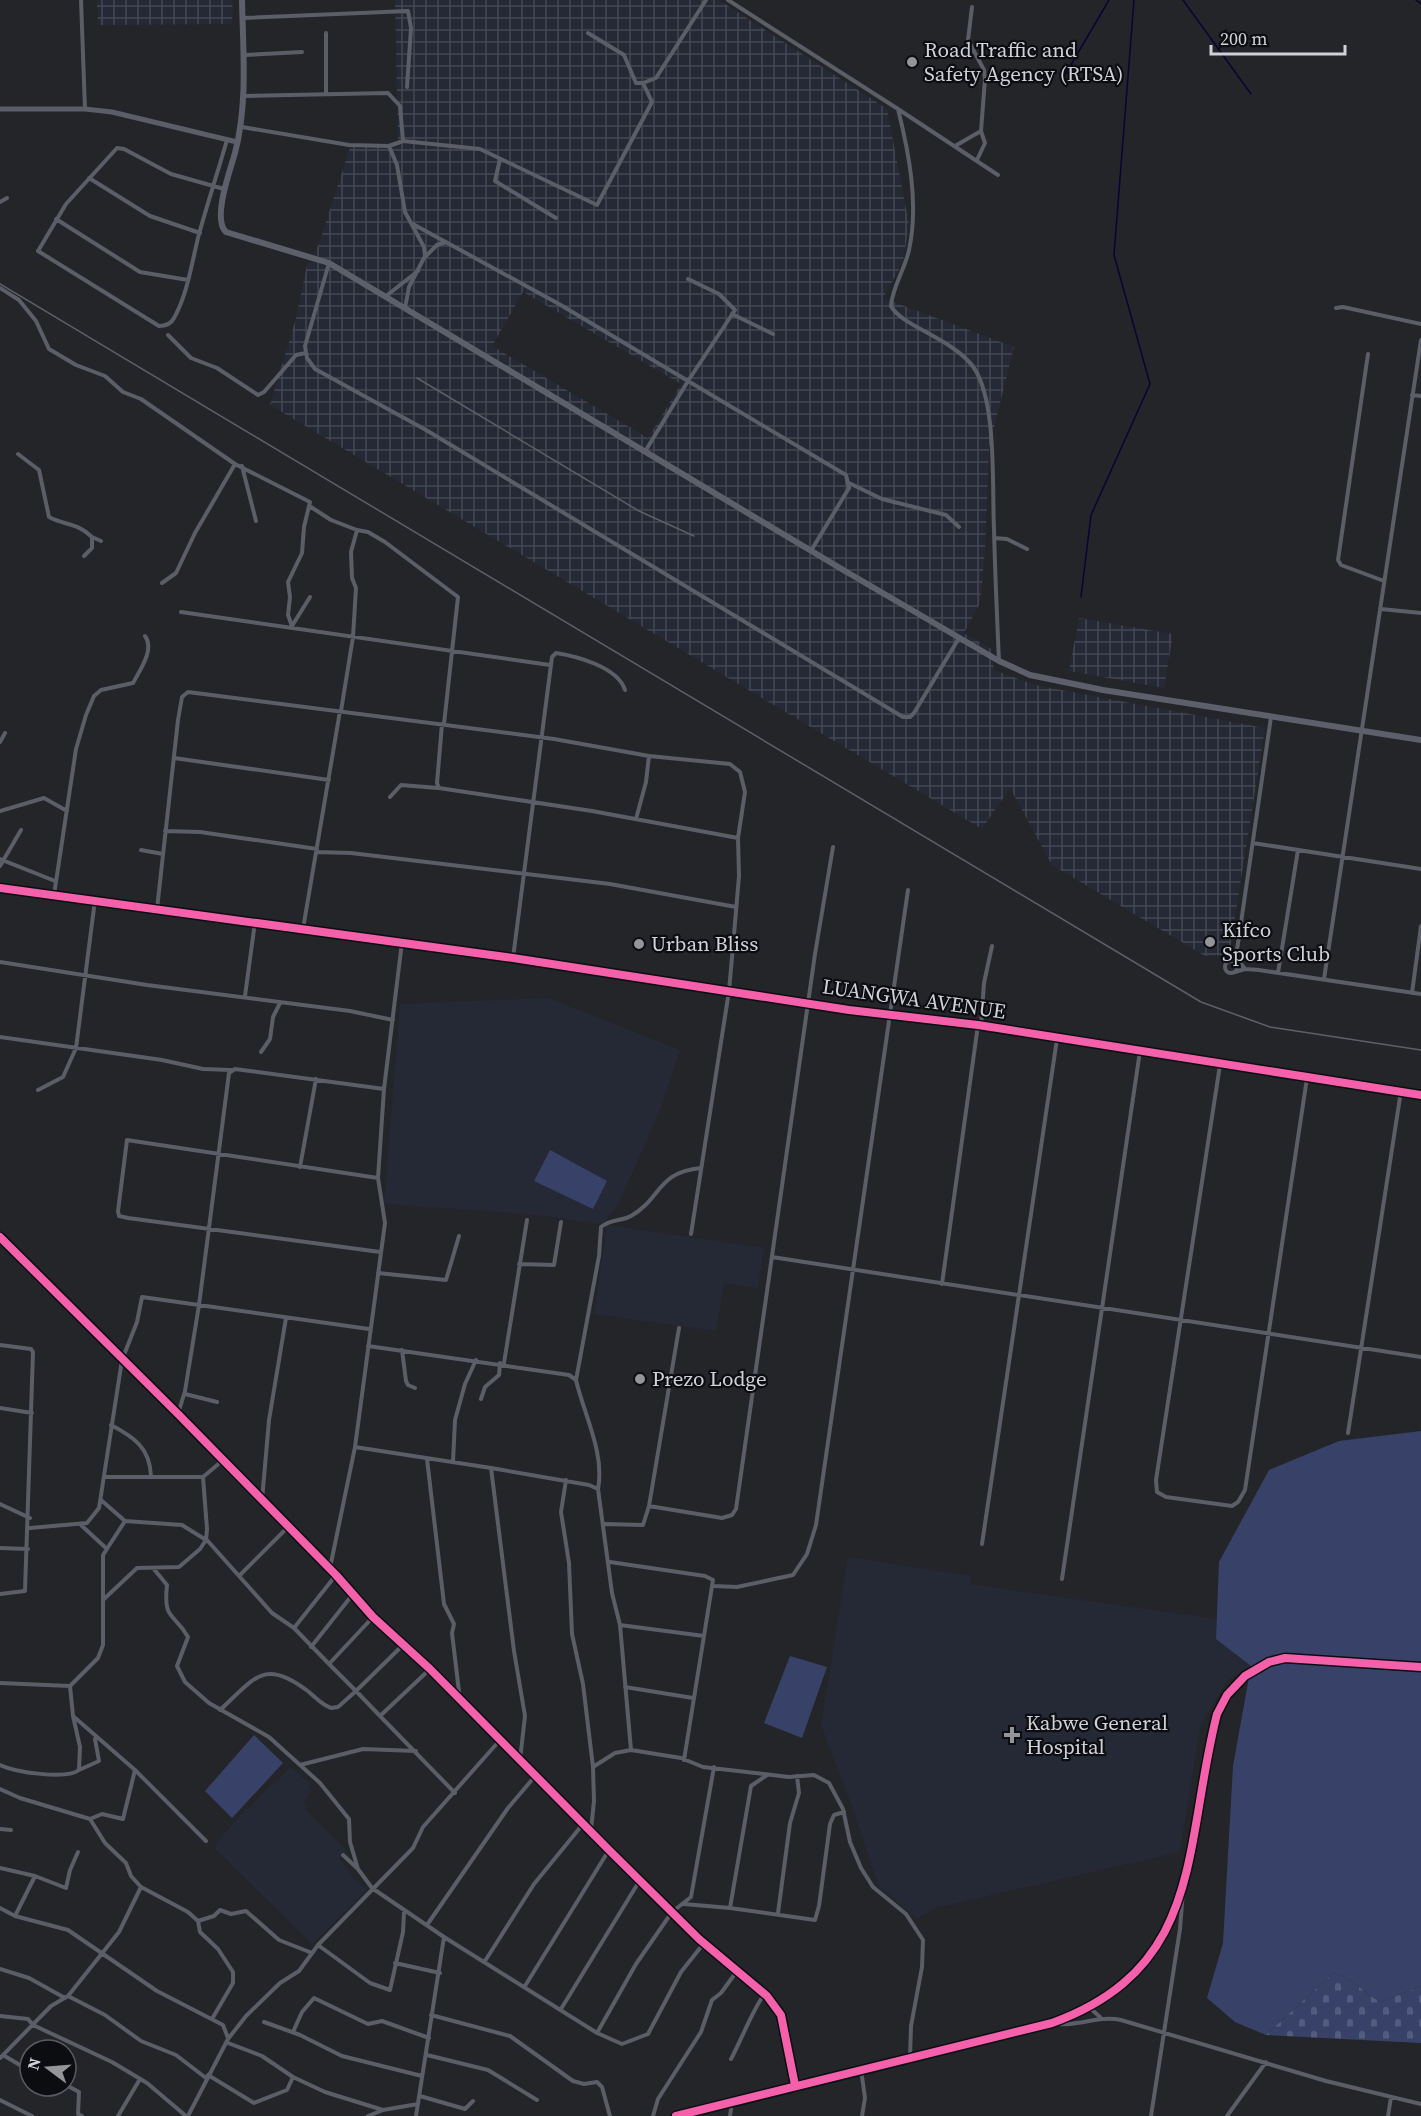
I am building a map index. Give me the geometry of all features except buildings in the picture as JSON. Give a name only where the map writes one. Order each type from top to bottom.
[{"type":"main road","points":[[242,0],[244,96],[242,127],[219,221],[226,232],[329,263],[999,661],[1030,675],[1049,680],[1421,740]]},
{"type":"street","points":[[81,0],[85,109]]},
{"type":"street","points":[[588,33],[624,55],[636,83],[643,83],[656,78],[706,0]]},
{"type":"street","points":[[728,0],[998,175]]},
{"type":"street","points":[[972,7],[968,40],[984,70],[985,79],[981,131],[985,143],[977,160]]},
{"type":"street","points":[[242,18],[408,11],[411,28],[407,87]]},
{"type":"street","points":[[326,33],[326,94]]},
{"type":"street","points":[[243,55],[302,52]]},
{"type":"street","points":[[242,127],[349,145],[389,146],[403,141],[480,149],[597,205],[652,102],[643,83]]},
{"type":"street","points":[[244,96],[388,93],[400,106],[403,141]]},
{"type":"street","points":[[0,109],[85,109],[140,117],[237,142]]},
{"type":"street","points":[[898,109],[911,184],[913,211],[905,268],[891,306],[901,317],[963,354],[982,382],[986,397],[991,451],[999,661]]},
{"type":"street","points":[[955,146],[981,131]]},
{"type":"street","points":[[225,190],[214,185],[171,174],[124,149],[117,148],[56,219],[39,246],[39,254],[159,326],[172,321],[188,280],[200,233],[214,185],[227,140]]},
{"type":"street","points":[[389,146],[397,165],[405,212],[424,247],[425,256]]},
{"type":"street","points":[[500,159],[495,181],[556,218]]},
{"type":"street","points":[[89,178],[150,216],[200,233]]},
{"type":"street","points":[[0,202],[7,198]]},
{"type":"street","points":[[56,219],[141,272],[188,280]]},
{"type":"street","points":[[411,223],[448,242],[688,381],[846,475],[849,488],[812,549]]},
{"type":"street","points":[[405,308],[409,287],[425,256],[437,245],[448,242]]},
{"type":"street","points":[[329,263],[308,336],[306,353],[315,369],[450,444],[903,717],[910,717],[914,713],[959,637]]},
{"type":"street","points":[[386,296],[418,271]]},
{"type":"street","points":[[646,450],[735,310],[719,294],[688,279]]},
{"type":"street","points":[[0,288],[18,300],[36,321],[50,349],[76,365],[105,376],[123,392],[141,399],[235,464],[242,465],[307,499],[311,507],[331,520],[368,532],[385,542],[458,597],[436,783],[439,788]]},
{"type":"street","points":[[1336,309],[1344,307],[1421,324]]},
{"type":"street","points":[[732,314],[773,334]]},
{"type":"street","points":[[168,335],[191,358],[217,368],[258,395],[264,392],[296,355],[306,353]]},
{"type":"street","points":[[1324,980],[1421,340]]},
{"type":"street","points":[[1368,354],[1338,560],[1341,566],[1384,581]]},
{"type":"street","points":[[1412,395],[1421,396]]},
{"type":"street","points":[[18,454],[39,470],[49,517],[60,523],[77,525],[101,541]]},
{"type":"street","points":[[162,583],[176,573],[195,533],[235,464]]},
{"type":"street","points":[[242,465],[256,521]]},
{"type":"street","points":[[849,483],[882,499],[946,515],[959,527]]},
{"type":"street","points":[[292,626],[288,615],[290,597],[288,582],[302,553],[304,527],[311,507]]},
{"type":"street","points":[[303,929],[353,637],[356,588],[352,578],[351,552],[357,530]]},
{"type":"street","points":[[84,556],[92,548],[92,537]]},
{"type":"street","points":[[994,538],[1007,539],[1027,549]]},
{"type":"street","points":[[292,626],[310,597]]},
{"type":"street","points":[[1381,609],[1421,613]]},
{"type":"street","points":[[181,612],[292,626],[550,665]]},
{"type":"street","points":[[54,895],[76,749],[94,696],[101,690],[133,683],[148,651],[149,641],[145,636]]},
{"type":"street","points":[[513,958],[531,802],[552,657],[556,653],[587,660],[619,680],[625,690]]},
{"type":"street","points":[[157,909],[182,698],[188,692],[540,737],[649,756],[712,762],[736,768],[744,781],[745,792],[738,838],[736,907],[729,991],[691,1234]]},
{"type":"street","points":[[1235,972],[1237,967],[1233,960],[1271,716]]},
{"type":"street","points":[[0,742],[5,733]]},
{"type":"street","points":[[636,819],[646,782],[649,756]]},
{"type":"street","points":[[174,758],[329,780]]},
{"type":"street","points":[[390,797],[401,785],[439,788],[636,819],[738,838]]},
{"type":"street","points":[[0,811],[44,798],[67,811]]},
{"type":"street","points":[[0,866],[21,830]]},
{"type":"street","points":[[165,831],[200,832],[317,850],[610,884],[736,907]]},
{"type":"street","points":[[1253,843],[1421,869]]},
{"type":"street","points":[[649,1506],[722,1518],[732,1515],[736,1509],[833,847]]},
{"type":"street","points":[[141,850],[163,854]]},
{"type":"street","points":[[1278,973],[1298,850]]},
{"type":"street","points":[[2,860],[55,881]]},
{"type":"street","name":"LUANGWA AVENUE","points":[[0,888],[402,942],[890,1015],[980,1025],[1220,1065],[1421,1095]]},
{"type":"street","points":[[714,1586],[737,1587],[793,1575],[807,1554],[816,1526],[908,890]]},
{"type":"street","points":[[38,1090],[63,1077],[76,1048],[95,900]]},
{"type":"street","points":[[245,996],[255,922]]},
{"type":"street","points":[[1412,993],[1421,926]]},
{"type":"street","points":[[330,1569],[355,1447],[385,1223],[378,1178],[384,1089],[402,942]]},
{"type":"street","points":[[942,1284],[980,1025],[985,975],[992,946]]},
{"type":"street","points":[[1233,960],[1243,967],[1421,994]]},
{"type":"street","points":[[1233,960],[1225,964],[1225,970],[1230,973],[1243,967]]},
{"type":"street","points":[[0,962],[245,996],[393,1020]]},
{"type":"street","points":[[261,1052],[270,1039],[273,1017],[280,1003]]},
{"type":"street","points":[[0,1037],[162,1060],[203,1070],[231,1070],[384,1089]]},
{"type":"street","points":[[982,1544],[1057,1039]]},
{"type":"street","points":[[1062,1579],[1100,1309],[1140,1051]]},
{"type":"street","points":[[1220,1065],[1155,1487],[1161,1495],[1178,1498],[1232,1506],[1242,1497],[1269,1335],[1307,1078]]},
{"type":"street","points":[[178,1414],[185,1394],[199,1305],[231,1070]]},
{"type":"street","points":[[300,1167],[316,1079]]},
{"type":"street","points":[[1348,1433],[1401,1091]]},
{"type":"street","points":[[378,1178],[127,1140],[118,1216],[380,1252]]},
{"type":"street","points":[[631,1750],[620,1625],[612,1593],[605,1524],[598,1489],[600,1474],[596,1448],[576,1380],[599,1256],[601,1227],[613,1219],[628,1218],[636,1213],[675,1173],[701,1168]]},
{"type":"street","points":[[481,1400],[485,1387],[499,1375],[527,1220]]},
{"type":"street","points":[[519,1264],[554,1265],[561,1222]]},
{"type":"street","points":[[378,1273],[446,1280],[459,1236]]},
{"type":"street","points":[[0,1237],[178,1414],[336,1575],[373,1617],[430,1669],[704,1943],[765,1994],[780,2014],[795,2085]]},
{"type":"street","points":[[772,1257],[1182,1322],[1421,1357]]},
{"type":"street","points":[[30,1528],[81,1524],[92,1519],[101,1500],[122,1360],[137,1322],[142,1297],[369,1329]]},
{"type":"street","points":[[262,1501],[269,1420],[286,1318]]},
{"type":"street","points":[[605,1524],[643,1525],[649,1506],[679,1329]]},
{"type":"street","points":[[0,1345],[33,1350],[30,1528],[26,1591],[0,1594]]},
{"type":"street","points":[[368,1346],[502,1363],[563,1373],[576,1380]]},
{"type":"street","points":[[402,1350],[406,1380],[408,1385],[415,1388]]},
{"type":"street","points":[[453,1462],[455,1419],[465,1384],[476,1360]]},
{"type":"street","points":[[185,1394],[217,1401]]},
{"type":"street","points":[[0,1408],[32,1413]]},
{"type":"street","points":[[111,1425],[134,1437],[150,1461],[151,1476]]},
{"type":"street","points":[[355,1447],[566,1480],[598,1489]]},
{"type":"street","points":[[427,1459],[444,1604],[454,1624],[460,1700]]},
{"type":"street","points":[[104,1477],[203,1477],[222,1461]]},
{"type":"street","points":[[491,1468],[514,1652],[525,1716],[520,1760]]},
{"type":"street","points":[[103,1600],[131,1572],[144,1567],[179,1567],[195,1555],[206,1539],[203,1477]]},
{"type":"street","points":[[566,1480],[561,1512],[569,1563],[572,1634],[583,1684],[593,1767],[594,1801],[590,1831]]},
{"type":"street","points":[[101,1500],[125,1521],[182,1525],[206,1539],[272,1613],[294,1628],[456,1793]]},
{"type":"street","points":[[0,1504],[30,1518]]},
{"type":"street","points":[[79,1770],[80,1747],[73,1716],[70,1686],[101,1653],[103,1556],[125,1521]]},
{"type":"street","points":[[81,1524],[107,1549]]},
{"type":"street","points":[[239,1576],[288,1527]]},
{"type":"street","points":[[0,1548],[28,1549]]},
{"type":"street","points":[[610,1562],[705,1576],[713,1580],[714,1586],[684,1760]]},
{"type":"street","points":[[153,1568],[167,1585],[165,1600],[168,1612],[188,1637],[177,1665],[180,1675],[185,1682],[220,1710],[269,1737],[320,1783],[349,1819],[350,1842],[358,1869]]},
{"type":"street","points":[[294,1628],[336,1575]]},
{"type":"street","points":[[311,1647],[353,1594]]},
{"type":"street","points":[[329,1664],[373,1617]]},
{"type":"street","points":[[620,1625],[704,1636]]},
{"type":"street","points":[[220,1710],[254,1679],[266,1673],[285,1677],[332,1708],[338,1707],[404,1644]]},
{"type":"street","points":[[1151,2116],[1180,1929],[1183,1886],[1217,1714],[1227,1695],[1245,1676],[1269,1662],[1285,1658],[1421,1666]]},
{"type":"street","points":[[380,1716],[430,1669]]},
{"type":"street","points":[[0,1683],[70,1686]]},
{"type":"street","points":[[625,1687],[693,1698]]},
{"type":"street","points":[[73,1716],[95,1738],[135,1770],[206,1842]]},
{"type":"street","points":[[0,1765],[15,1770],[67,1776],[99,1761],[95,1738]]},
{"type":"street","points":[[0,2016],[28,2019],[33,2025],[94,2052],[140,2079],[187,2116],[207,2076],[246,2016],[280,1983],[299,1971],[318,1945],[413,1848],[423,1827],[456,1793],[500,1740]]},
{"type":"street","points":[[300,1765],[363,1749],[416,1751]]},
{"type":"street","points":[[593,1767],[615,1753],[631,1750],[684,1760],[703,1767],[796,1776],[814,1775],[829,1783],[844,1812],[850,1842],[861,1869],[873,1887],[906,1914],[923,1940],[922,1967],[909,2047],[910,2057]]},
{"type":"street","points":[[597,2033],[636,1964],[672,1912],[691,1897],[714,1767]]},
{"type":"street","points":[[0,1789],[20,1798],[90,1819],[102,1814],[123,1819],[135,1770]]},
{"type":"street","points":[[730,1908],[751,1786],[769,1774]]},
{"type":"street","points":[[427,1925],[508,1808],[536,1775]]},
{"type":"street","points":[[778,1913],[790,1823],[800,1793],[796,1776]]},
{"type":"street","points":[[683,1903],[730,1908],[757,1914],[778,1913],[815,1920],[832,1818],[844,1812]]},
{"type":"street","points":[[90,1819],[105,1843],[126,1863],[131,1876],[141,1887],[188,1912],[198,1922],[200,1932],[218,1950],[233,1972],[233,1983],[212,2019]]},
{"type":"street","points":[[485,1961],[534,1884],[583,1824]]},
{"type":"street","points":[[0,1829],[11,1830]]},
{"type":"street","points":[[525,1986],[609,1850]]},
{"type":"street","points":[[0,1868],[34,1876],[66,1888],[70,1870],[78,1852]]},
{"type":"street","points":[[343,1855],[358,1869],[372,1888],[404,1912],[597,2033],[622,2044],[646,2036],[681,1972],[704,1943]]},
{"type":"street","points":[[15,1916],[34,1876]]},
{"type":"street","points":[[561,2009],[640,1880]]},
{"type":"street","points":[[676,2116],[1052,2023],[1090,2008],[1128,1980],[1155,1951],[1173,1916],[1183,1886]]},
{"type":"street","points":[[18,2065],[1,2057],[51,2006],[67,1997],[123,1926],[141,1887]]},
{"type":"street","points":[[0,1908],[15,1916],[68,1930],[157,1991],[222,2025],[228,2041],[262,2056],[293,2077],[325,2092],[383,2110]]},
{"type":"street","points":[[198,1922],[213,1916],[220,1910],[231,1914],[246,1911],[279,1940],[312,1953]]},
{"type":"street","points":[[318,1945],[370,1983],[390,1990],[404,1912]]},
{"type":"street","points":[[416,2116],[444,1937]]},
{"type":"street","points":[[396,1963],[440,1973]]},
{"type":"street","points":[[0,1969],[29,1978],[105,2015],[141,2041],[176,2055],[254,2103],[287,2090],[293,2077]]},
{"type":"street","points":[[652,2116],[658,2099],[701,2032],[712,2000],[721,1993],[738,1971]]},
{"type":"street","points":[[731,2059],[749,2026],[759,2000],[765,1994]]},
{"type":"street","points":[[293,2032],[302,2012],[314,1998],[368,2024],[382,2021],[429,2038]]},
{"type":"street","points":[[1090,2008],[1100,2018]]},
{"type":"street","points":[[431,2015],[510,2036],[565,2073],[573,2081],[584,2084],[597,2082],[602,2087],[610,2116]]},
{"type":"street","points":[[1052,2023],[1074,2024],[1100,2018],[1121,2020],[1165,2031],[1326,2081],[1421,2104]]},
{"type":"street","points":[[264,2022],[293,2032],[342,2056],[422,2076]]},
{"type":"street","points":[[427,2055],[488,2070],[537,2100]]},
{"type":"street","points":[[1227,2116],[1266,2062]]},
{"type":"street","points":[[861,2069],[865,2097],[862,2116]]},
{"type":"street","points":[[118,2116],[140,2079]]},
{"type":"street","points":[[78,2091],[78,2114],[82,2116]]},
{"type":"street","points":[[420,2096],[465,2109],[473,2102]]},
{"type":"street","points":[[1388,2116],[1390,2097]]},
{"type":"street","points":[[0,2100],[32,2116]]},
{"type":"street","points":[[730,2116],[732,2101]]},
{"type":"street","points":[[368,2116],[383,2110],[418,2104]]},
{"type":"shaded area","points":[[97,0],[232,0],[233,14],[231,24],[98,25]]},
{"type":"shaded area","points":[[395,0],[719,0],[887,109],[909,224],[903,262],[883,298],[1014,347],[989,448],[985,552],[980,603],[964,633],[991,649],[994,670],[1035,685],[1265,728],[1229,955],[1205,956],[1052,865],[1010,788],[982,829],[270,405],[296,318],[307,265],[319,244],[351,144],[375,146],[398,142]],"holes":[[[523,292],[681,384],[648,438],[492,346]]]},
{"type":"shaded area","points":[[1079,618],[1173,634],[1164,688],[1069,671]]},
{"type":"shaded area","points":[[548,998],[680,1050],[660,1111],[618,1205],[602,1224],[529,1214],[384,1204],[400,1004]]},
{"type":"shaded area","points":[[607,1225],[764,1248],[758,1288],[724,1283],[716,1331],[594,1314]]},
{"type":"shaded area","name":"Kabwe General Hospital","points":[[848,1557],[971,1576],[969,1584],[1216,1619],[1216,1639],[1252,1665],[1227,1681],[1200,1727],[1180,1852],[935,1908],[917,1919],[878,1885],[821,1725]]},
{"type":"shaded area","points":[[290,1767],[311,1784],[309,1787],[312,1791],[304,1801],[307,1805],[305,1809],[347,1851],[340,1859],[357,1882],[367,1890],[312,1944],[216,1850],[216,1843],[246,1809],[248,1810]]},
{"type":"green space","points":[[550,1150],[607,1181],[593,1209],[534,1181]]},
{"type":"green space","points":[[1421,1431],[1421,1986],[1381,2002],[1352,1981],[1333,1973],[1266,2035],[1235,2022],[1207,1998],[1223,1943],[1233,1766],[1251,1666],[1216,1639],[1219,1562],[1269,1470],[1339,1441]]},
{"type":"green space","points":[[790,1656],[827,1667],[802,1738],[764,1723]]},
{"type":"green space","points":[[254,1735],[283,1763],[232,1818],[205,1791]]},
{"type":"green space","points":[[1333,1973],[1352,1981],[1381,2002],[1421,1986],[1421,2043],[1266,2035]]},
{"type":"waterway","points":[[1062,80],[1109,0]]},
{"type":"waterway","points":[[1081,597],[1091,515],[1150,384],[1114,255],[1134,0]]},
{"type":"waterway","points":[[1183,0],[1251,94]]},
{"type":"waterway","points":[[1416,0],[1421,4]]},
{"type":"railway","points":[[0,284],[1201,1002],[1270,1027],[1421,1050]]},
{"type":"railway","points":[[417,378],[639,511],[694,536]]},
{"type":"cycle path","points":[[0,888],[513,958],[849,1010],[978,1025],[1421,1095]]},
{"type":"cycle path","points":[[0,1237],[178,1414],[336,1575],[373,1617],[430,1669],[699,1939],[767,1996],[781,2015],[795,2085]]},
{"type":"cycle path","points":[[676,2116],[1052,2023],[1102,1999],[1138,1970],[1162,1936],[1179,1897],[1190,1855],[1217,1714],[1227,1695],[1245,1676],[1269,1662],[1285,1658],[1421,1667]]},
{"type":"place","name":"Road Traffic and Safety Agency (RTSA)","points":[[912,62]]},
{"type":"place","name":"Kifco Sports Club","points":[[1210,942]]},
{"type":"place","name":"Urban Bliss","points":[[639,944]]},
{"type":"place","name":"Prezo Lodge","points":[[640,1379]]},
{"type":"place","name":"Kabwe General Hospital","points":[[1012,1735]]}]
